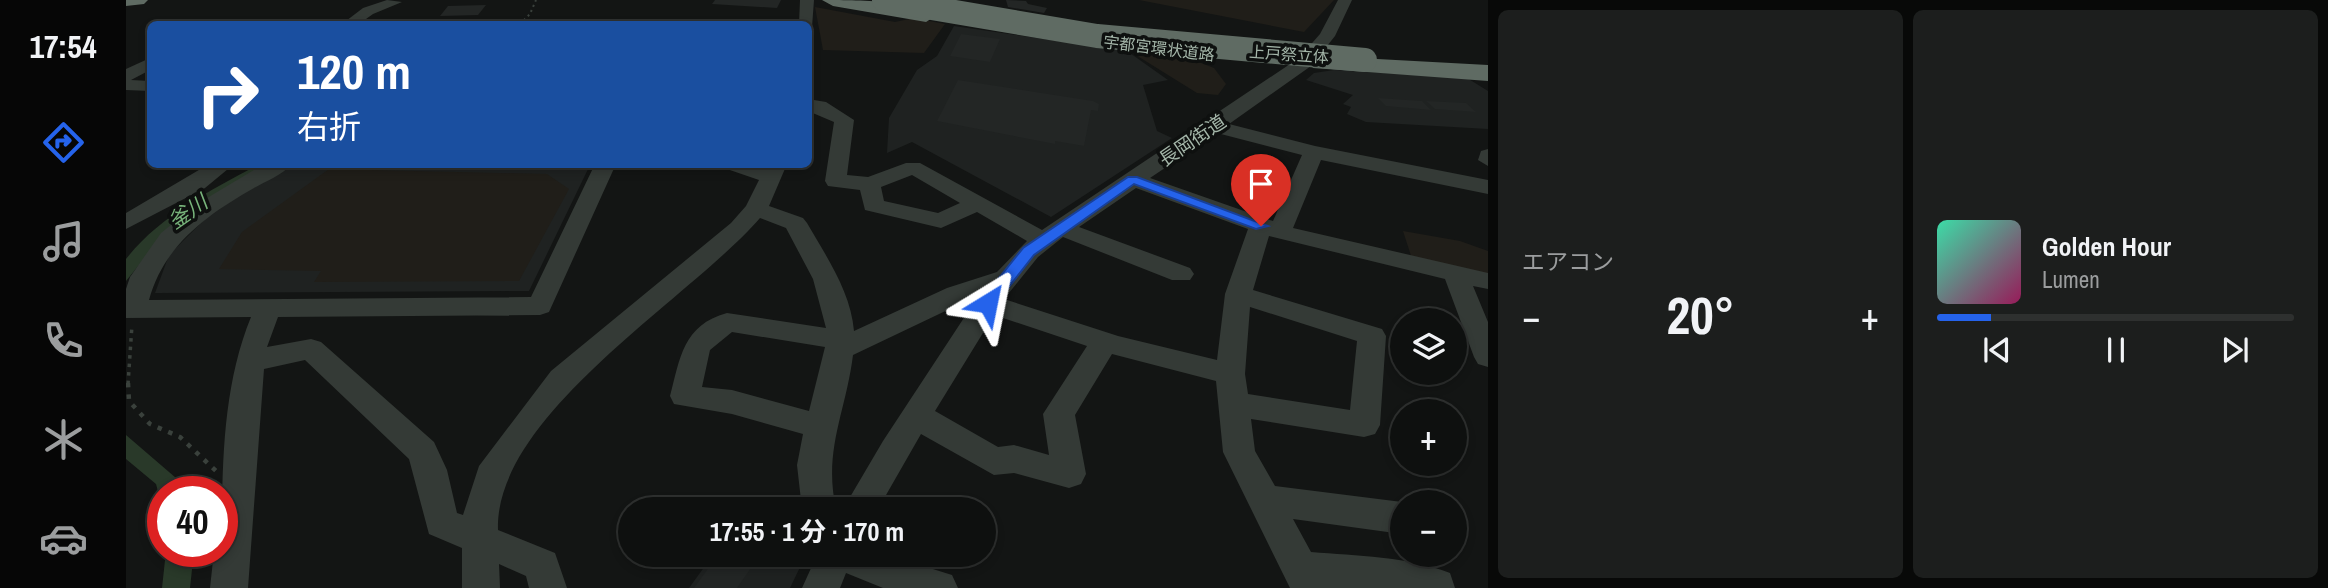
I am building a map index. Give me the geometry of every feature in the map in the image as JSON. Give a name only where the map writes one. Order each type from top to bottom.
[{"type":"highway","points":[[126,0],[136,0]]},
{"type":"highway","name":"宇都宮環状道路","points":[[833,0],[1108,42],[1313,53],[1488,53]]},
{"type":"highway","name":"上戸祭立体","points":[[884,0],[987,20],[1097,36],[1488,64]]},
{"type":"highway","name":"上戸祭立体","points":[[902,0],[1104,33],[1362,57]]},
{"type":"highway","name":"宇都宮環状道路","points":[[908,0],[1488,73]]},
{"type":"street","points":[[807,0],[807,21]]},
{"type":"street","name":"長岡街道","points":[[867,497],[916,415],[1005,278],[1051,234],[1213,126],[1313,53],[1345,0]]},
{"type":"street","points":[[354,21],[368,11],[395,2]]},
{"type":"street","points":[[126,76],[147,65]]},
{"type":"street","points":[[126,85],[147,86]]},
{"type":"street","points":[[812,105],[819,106],[844,120],[836,181],[870,184],[913,167],[978,203],[1051,234],[1181,274]]},
{"type":"street","points":[[1213,126],[1314,152],[1488,187]]},
{"type":"street","points":[[1314,152],[1270,229],[1238,294],[1232,389],[1239,452],[1305,578],[1402,578],[1437,586]]},
{"type":"street","points":[[129,218],[197,183],[218,168]]},
{"type":"street","points":[[274,168],[215,202],[164,245],[145,272],[130,309],[540,306],[604,168]]},
{"type":"street","points":[[481,588],[480,516],[491,476],[562,379],[723,245],[756,209],[775,171],[756,168]]},
{"type":"street","points":[[1133,179],[1270,229],[1488,281]]},
{"type":"street","points":[[870,184],[873,205],[941,221],[978,203]]},
{"type":"street","points":[[756,209],[794,222],[822,270],[835,309],[840,345],[833,384],[819,426],[811,485],[815,497]]},
{"type":"street","points":[[1456,274],[1488,357]]},
{"type":"street","points":[[819,426],[732,402],[685,396],[697,345],[727,322],[840,345],[956,294],[1005,278]]},
{"type":"street","points":[[988,303],[1105,342],[1232,389],[1364,425],[1371,336],[1238,294]]},
{"type":"street","points":[[238,492],[250,361],[268,308]]},
{"type":"street","points":[[916,415],[994,461],[1014,459],[1069,474],[1059,414],[1105,342]]},
{"type":"street","points":[[250,361],[311,349],[422,451],[430,470],[442,523],[542,565],[548,588]]},
{"type":"street","points":[[1264,500],[1390,516]]},
{"type":"street","points":[[229,588],[231,567]]},
{"type":"street","points":[[821,588],[830,567]]},
{"type":"street","points":[[875,567],[939,588]]},
{"type":"path","points":[[523,21],[530,14],[536,0]]},
{"type":"path","points":[[130,309],[129,401],[150,424],[180,437],[221,476]]},
{"type":"shaded area","points":[[1139,0],[1334,0],[1304,32]]},
{"type":"shaded area","points":[[815,7],[895,22],[914,18],[945,24],[924,53],[823,50]]},
{"type":"shaded area","points":[[954,26],[1127,51],[1168,80],[1143,85],[1157,131],[1172,138],[1051,217],[912,142],[887,153],[889,118],[917,70],[937,56]]},
{"type":"shaded area","points":[[1131,52],[1196,61],[1214,68],[1226,84],[1218,95],[1197,93]]},
{"type":"shaded area","points":[[1334,70],[1467,78],[1488,91],[1488,129],[1366,122],[1347,114],[1351,107],[1343,104],[1353,95],[1306,80],[1314,73]]},
{"type":"shaded area","points":[[285,168],[589,168],[529,291],[155,293],[169,255],[203,221],[252,186]]},
{"type":"shaded area","points":[[329,169],[547,174],[569,189],[519,281],[314,282],[321,271],[219,269],[242,232]]},
{"type":"shaded area","points":[[1403,231],[1460,241],[1488,251],[1488,278],[1414,265]]},
{"type":"shaded area","points":[[704,567],[800,567],[790,588],[689,588]]},
{"type":"water","name":"釜川","points":[[252,168],[266,168],[160,239],[126,281],[126,259],[140,244],[170,217]]},
{"type":"water","points":[[126,435],[174,476],[147,476],[126,459]]},
{"type":"water","points":[[164,567],[192,567],[190,588],[162,588]]},
{"type":"building","points":[[715,0],[781,0],[777,8],[712,4]]},
{"type":"building","points":[[1006,0],[1026,1],[1028,4],[1047,8],[1044,13],[1008,7]]},
{"type":"building","points":[[486,5],[478,15],[440,16],[448,6]]},
{"type":"building","points":[[961,34],[1000,39],[990,62],[950,56]]},
{"type":"building","points":[[958,80],[1093,101],[1099,104],[1098,111],[1091,110],[1084,146],[1055,141],[1055,144],[937,121]]},
{"type":"building","points":[[1378,98],[1422,101],[1431,110],[1386,106]]},
{"type":"building","points":[[1426,101],[1466,103],[1476,112],[1435,109]]},
{"type":"building","points":[[709,567],[752,567],[737,588],[694,588]]},
{"type":"route","points":[[988,303],[1028,251],[1133,179],[1261,226]]}]
